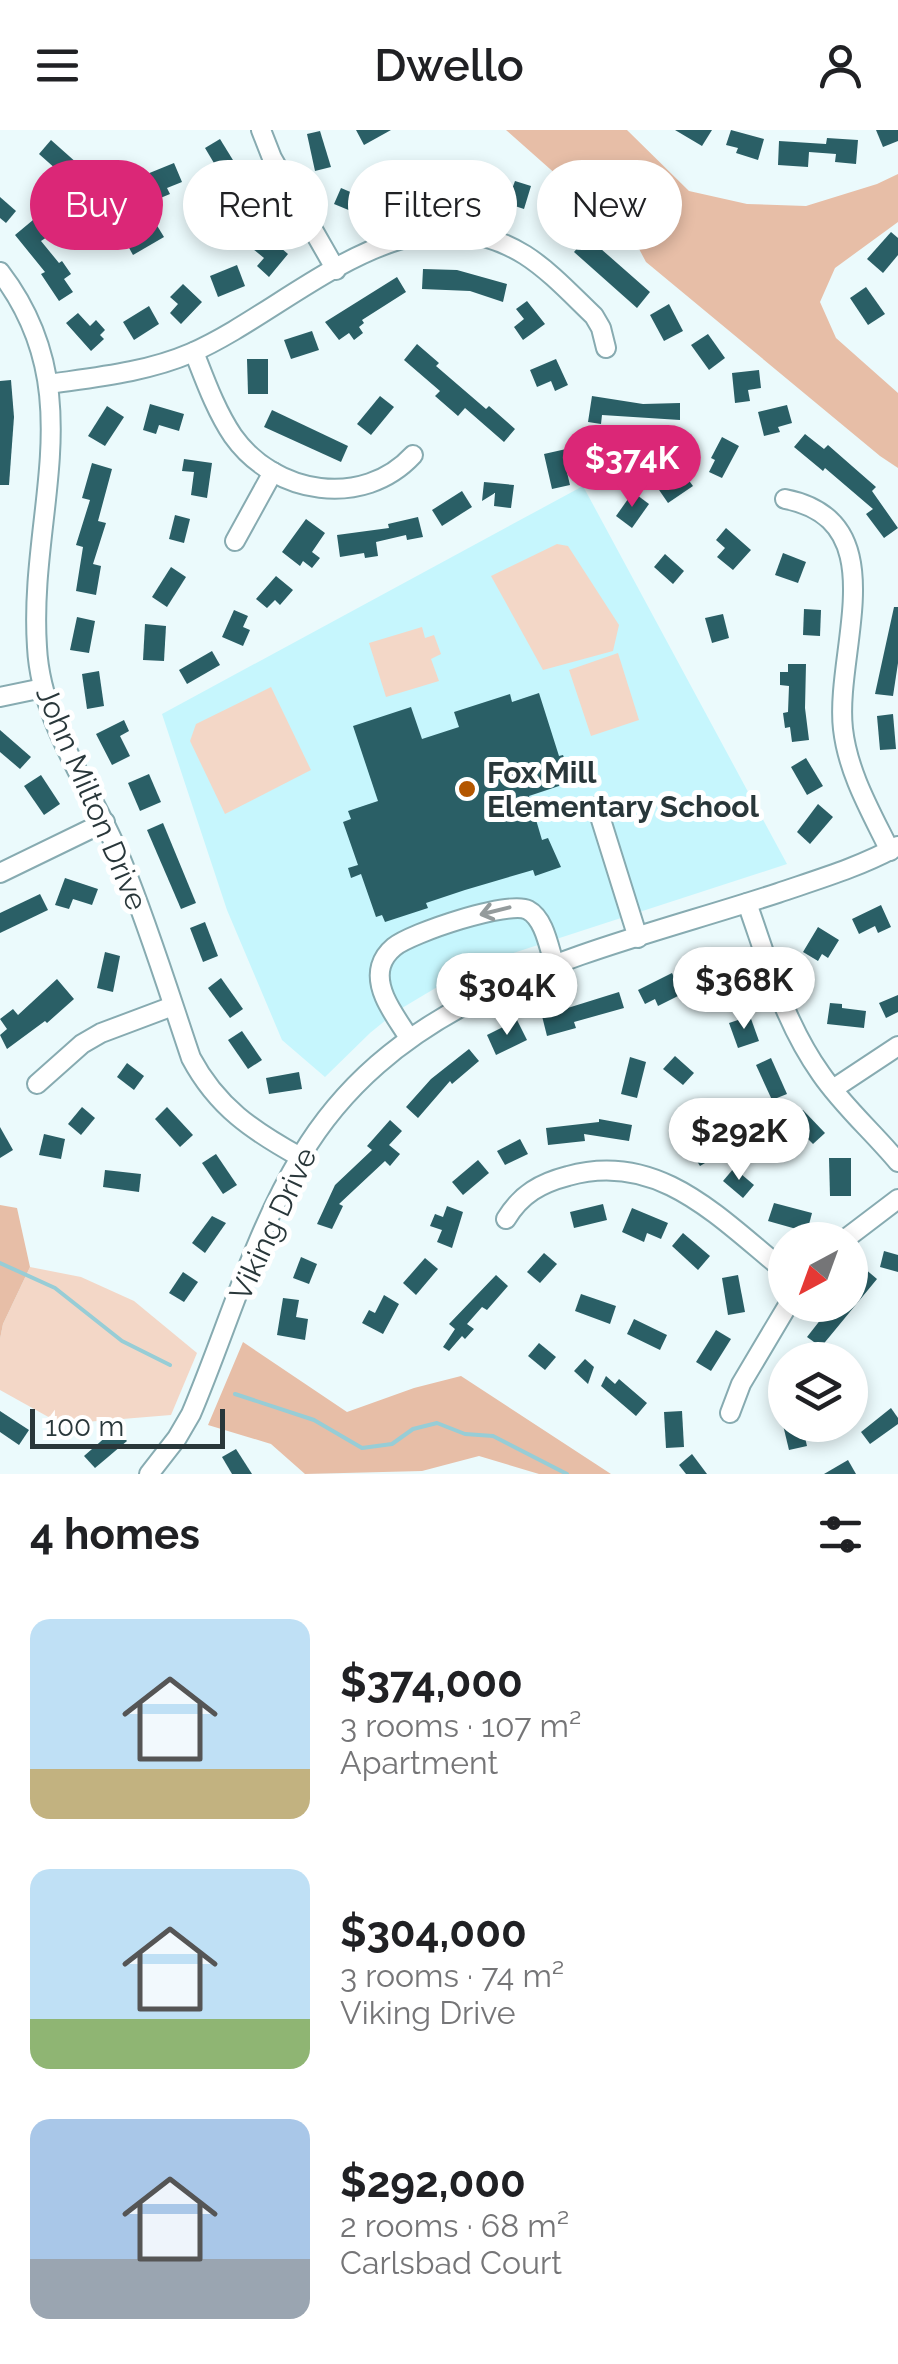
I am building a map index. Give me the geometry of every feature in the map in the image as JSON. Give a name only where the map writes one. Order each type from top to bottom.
[{"type":"street","points":[[261,130],[272,158],[336,270]]},
{"type":"street","points":[[49,384],[151,367],[194,352],[375,248],[416,234],[482,237],[524,255],[594,316],[602,328],[606,348]]},
{"type":"street","name":"John Milton Drive","points":[[1,277],[33,327],[49,384],[52,431],[36,614],[36,646],[43,688],[66,749],[124,866],[191,1058],[217,1099],[254,1131],[300,1157]]},
{"type":"street","points":[[194,352],[234,437],[273,472],[306,486],[344,489],[387,478],[414,455]]},
{"type":"street","points":[[235,541],[273,472]]},
{"type":"street","points":[[785,499],[815,507],[828,516],[846,537],[853,553],[858,597],[843,684],[843,731],[855,779],[894,849]]},
{"type":"street","points":[[0,697],[43,688]]},
{"type":"street","points":[[597,807],[638,938]]},
{"type":"street","points":[[0,874],[105,822]]},
{"type":"street","name":"Viking Drive","points":[[148,1474],[191,1414],[270,1216],[300,1157],[349,1092],[409,1038],[460,1004],[502,984],[840,872],[894,849]]},
{"type":"street","points":[[748,903],[782,1003],[807,1053],[833,1090],[898,1162]]},
{"type":"street","points":[[409,1038],[385,997],[380,975],[385,957],[400,943],[498,909],[518,907],[538,919],[554,966]]},
{"type":"street","points":[[37,1084],[100,1033],[173,1006]]},
{"type":"street","points":[[833,1090],[898,1046]]},
{"type":"street","points":[[506,1219],[522,1198],[555,1179],[600,1170],[648,1174],[684,1192],[768,1258]]},
{"type":"street","points":[[868,1222],[898,1199]]},
{"type":"street","points":[[730,1413],[741,1384],[778,1322]]},
{"type":"shaded area","points":[[506,130],[627,130],[657,160],[540,160]]},
{"type":"shaded area","points":[[898,174],[898,222],[835,268],[820,302],[836,338],[898,393],[898,468],[880,456],[646,262],[640,250],[682,250],[682,184],[689,191],[747,204],[806,206]]},
{"type":"shaded area","name":"Fox Mill Elementary School","points":[[583,486],[787,864],[495,959],[454,977],[397,1011],[325,1077],[282,1040],[227,910],[162,714]]},
{"type":"shaded area","points":[[557,544],[568,546],[619,625],[613,651],[543,670],[491,576]]},
{"type":"shaded area","points":[[422,627],[425,638],[434,635],[441,654],[431,659],[439,681],[386,697],[369,643]]},
{"type":"shaded area","points":[[618,653],[639,720],[591,736],[569,670]]},
{"type":"shaded area","points":[[271,687],[311,770],[225,814],[190,741],[196,724]]},
{"type":"shaded area","points":[[0,1205],[17,1208],[30,1267],[0,1339]]},
{"type":"shaded area","points":[[30,1267],[81,1277],[134,1301],[197,1353],[171,1415],[61,1424],[0,1390],[3,1324]]},
{"type":"shaded area","points":[[243,1342],[347,1412],[461,1376],[611,1474],[539,1474],[479,1456],[422,1471],[305,1474],[271,1444],[208,1425]]},
{"type":"building","points":[[356,130],[391,130],[364,145]]},
{"type":"building","points":[[675,130],[712,130],[702,146]]},
{"type":"building","points":[[731,130],[764,139],[758,160],[726,145]]},
{"type":"building","points":[[876,130],[898,130],[898,141],[883,147]]},
{"type":"building","points":[[320,131],[331,167],[328,168],[328,160],[313,160],[307,134]]},
{"type":"building","points":[[827,138],[858,140],[856,164],[835,162],[836,154],[809,152],[808,167],[778,165],[779,141],[826,144]]},
{"type":"building","points":[[220,139],[233,160],[212,160],[205,148]]},
{"type":"building","points":[[51,140],[74,160],[46,160],[39,154]]},
{"type":"building","points":[[174,163],[182,182],[167,188],[170,194],[163,197],[163,167]]},
{"type":"building","points":[[517,182],[531,186],[524,209],[517,207]]},
{"type":"building","points":[[341,188],[348,191],[348,210],[334,204]]},
{"type":"building","points":[[0,197],[16,211],[6,223],[0,218]]},
{"type":"building","points":[[30,222],[30,250],[48,250],[59,263],[62,261],[71,274],[64,279],[73,292],[59,301],[41,274],[45,272],[15,235]]},
{"type":"building","points":[[891,232],[898,238],[898,255],[883,273],[867,259]]},
{"type":"building","points":[[254,250],[283,250],[288,254],[269,277],[257,266],[264,258]]},
{"type":"building","points":[[602,250],[650,292],[637,308],[574,252]]},
{"type":"building","points":[[237,265],[245,286],[218,297],[210,276]]},
{"type":"building","points":[[423,269],[457,270],[507,284],[503,302],[470,291],[422,289]]},
{"type":"building","points":[[397,277],[406,292],[362,320],[364,323],[359,327],[363,333],[354,340],[349,333],[339,340],[325,322]]},
{"type":"building","points":[[183,284],[202,302],[181,324],[170,313],[178,304],[170,297]]},
{"type":"building","points":[[866,287],[885,314],[868,325],[850,298]]},
{"type":"building","points":[[527,301],[545,324],[523,340],[514,327],[524,319],[516,309]]},
{"type":"building","points":[[669,304],[683,331],[664,341],[650,315]]},
{"type":"building","points":[[149,306],[159,324],[134,340],[123,322]]},
{"type":"building","points":[[78,313],[90,326],[96,320],[105,330],[100,335],[104,339],[91,351],[66,323]]},
{"type":"building","points":[[312,331],[319,350],[291,359],[284,340]]},
{"type":"building","points":[[708,334],[725,358],[709,370],[691,345]]},
{"type":"building","points":[[417,344],[439,363],[436,366],[515,429],[504,442],[465,408],[458,416],[435,396],[440,391],[404,360]]},
{"type":"building","points":[[247,359],[268,359],[268,394],[248,394]]},
{"type":"building","points":[[556,359],[568,385],[555,391],[551,381],[537,387],[530,370]]},
{"type":"building","points":[[759,370],[761,388],[748,390],[750,401],[735,403],[732,373]]},
{"type":"building","points":[[11,380],[14,417],[9,485],[0,485],[0,381]]},
{"type":"building","points":[[380,396],[394,407],[371,435],[357,424]]},
{"type":"building","points":[[592,396],[643,404],[680,403],[680,420],[602,415],[601,424],[588,422]]},
{"type":"building","points":[[150,404],[184,414],[179,431],[159,425],[156,434],[143,430]]},
{"type":"building","points":[[787,405],[792,423],[778,427],[780,432],[764,436],[758,412]]},
{"type":"building","points":[[107,406],[124,417],[105,446],[88,436]]},
{"type":"building","points":[[272,410],[348,446],[341,462],[264,427]]},
{"type":"building","points":[[805,434],[824,449],[828,445],[876,487],[872,491],[898,528],[884,538],[866,514],[873,509],[794,447]]},
{"type":"building","points":[[722,437],[739,446],[722,478],[709,472]]},
{"type":"building","points":[[584,445],[587,454],[564,460],[570,485],[552,489],[544,454]]},
{"type":"building","points":[[184,459],[212,463],[207,498],[191,495],[194,472],[182,471]]},
{"type":"building","points":[[92,463],[112,469],[98,521],[106,523],[93,564],[101,566],[96,595],[76,591],[83,547],[76,545],[90,500],[82,498]]},
{"type":"building","points":[[681,470],[693,486],[668,503],[657,487]]},
{"type":"building","points":[[484,482],[514,485],[511,508],[494,506],[495,493],[482,501]]},
{"type":"building","points":[[462,491],[472,507],[442,526],[432,510]]},
{"type":"building","points":[[633,492],[649,504],[632,528],[616,516]]},
{"type":"building","points":[[175,515],[190,519],[184,543],[169,539]]},
{"type":"building","points":[[418,517],[423,537],[407,540],[406,535],[376,542],[378,556],[365,558],[364,553],[340,557],[337,535],[389,528],[388,524]]},
{"type":"building","points":[[306,519],[325,533],[312,552],[320,558],[312,568],[303,561],[300,566],[282,552]]},
{"type":"building","points":[[726,528],[751,550],[733,570],[717,557],[725,548],[716,540]]},
{"type":"building","points":[[783,553],[806,562],[798,583],[775,575]]},
{"type":"building","points":[[665,554],[684,571],[673,584],[654,567]]},
{"type":"building","points":[[171,567],[186,577],[167,607],[152,597]]},
{"type":"building","points":[[276,576],[293,590],[280,605],[275,600],[267,608],[256,599]]},
{"type":"building","points":[[894,607],[898,607],[898,663],[893,696],[875,694]]},
{"type":"building","points":[[804,609],[821,610],[820,636],[803,635]]},
{"type":"building","points":[[234,610],[248,616],[243,627],[250,630],[243,646],[222,637]]},
{"type":"building","points":[[723,614],[729,638],[712,643],[705,618]]},
{"type":"building","points":[[77,617],[95,621],[89,653],[70,650]]},
{"type":"building","points":[[145,624],[166,626],[164,661],[143,660]]},
{"type":"building","points":[[212,651],[220,665],[187,684],[179,670]]},
{"type":"building","points":[[788,664],[806,664],[809,740],[792,742],[790,727],[785,728],[783,713],[788,712],[789,686],[780,685],[780,672],[788,672]]},
{"type":"building","points":[[99,671],[104,706],[87,709],[82,674]]},
{"type":"building","points":[[539,693],[559,756],[563,755],[567,766],[560,768],[565,784],[529,796],[542,840],[548,838],[561,867],[535,876],[533,870],[465,890],[385,922],[382,915],[376,917],[361,874],[351,878],[348,868],[358,865],[343,822],[351,819],[348,811],[378,801],[353,726],[411,707],[422,739],[459,727],[454,712],[510,694],[512,702]]},
{"type":"building","points":[[893,714],[896,749],[880,750],[877,716]]},
{"type":"building","points":[[124,720],[129,731],[120,736],[130,756],[112,765],[96,734]]},
{"type":"building","points":[[0,730],[31,757],[20,769],[0,752]]},
{"type":"building","points":[[806,758],[823,786],[807,795],[791,767]]},
{"type":"building","points":[[149,774],[161,802],[140,811],[128,783]]},
{"type":"building","points":[[41,775],[60,804],[44,815],[24,786]]},
{"type":"building","points":[[818,804],[833,817],[810,844],[797,832]]},
{"type":"building","points":[[163,823],[196,903],[181,909],[147,830]]},
{"type":"building","points":[[65,878],[98,889],[92,905],[73,899],[69,909],[55,905]]},
{"type":"building","points":[[40,894],[48,910],[0,933],[0,913]]},
{"type":"building","points":[[881,905],[891,927],[878,933],[875,926],[859,934],[852,919]]},
{"type":"building","points":[[205,922],[218,956],[203,962],[190,928]]},
{"type":"building","points":[[818,927],[839,940],[828,958],[822,954],[818,961],[803,952]]},
{"type":"building","points":[[105,952],[120,956],[113,992],[97,988]]},
{"type":"building","points":[[696,968],[732,973],[730,990],[694,984]]},
{"type":"building","points":[[672,973],[682,994],[658,1006],[655,999],[645,1004],[638,990]]},
{"type":"building","points":[[221,978],[243,1009],[230,1018],[208,988]]},
{"type":"building","points":[[57,979],[74,999],[47,1023],[7,1049],[0,1035],[7,1029],[0,1019],[13,1009],[18,1015]]},
{"type":"building","points":[[619,992],[624,1008],[574,1022],[576,1028],[547,1036],[542,1016]]},
{"type":"building","points":[[898,995],[898,1012],[886,1018],[879,1003]]},
{"type":"building","points":[[830,1003],[866,1011],[864,1028],[827,1024]]},
{"type":"building","points":[[750,1016],[759,1041],[738,1048],[729,1023]]},
{"type":"building","points":[[517,1020],[527,1040],[496,1055],[487,1035]]},
{"type":"building","points":[[242,1031],[262,1060],[248,1069],[228,1040]]},
{"type":"building","points":[[469,1049],[479,1061],[452,1084],[450,1081],[418,1118],[406,1107],[431,1079]]},
{"type":"building","points":[[675,1056],[694,1073],[683,1085],[663,1069]]},
{"type":"building","points":[[630,1057],[646,1062],[637,1098],[621,1094]]},
{"type":"building","points":[[771,1058],[787,1094],[772,1100],[756,1065]]},
{"type":"building","points":[[127,1063],[144,1076],[134,1090],[117,1077]]},
{"type":"building","points":[[299,1072],[302,1089],[269,1094],[266,1078]]},
{"type":"building","points":[[82,1107],[95,1118],[81,1135],[68,1124]]},
{"type":"building","points":[[167,1107],[193,1135],[180,1147],[155,1119]]},
{"type":"building","points":[[803,1110],[825,1133],[813,1144],[791,1122]]},
{"type":"building","points":[[599,1119],[632,1125],[629,1141],[584,1134],[585,1141],[548,1145],[546,1128]]},
{"type":"building","points":[[390,1120],[402,1131],[389,1145],[400,1154],[390,1166],[385,1161],[339,1204],[343,1206],[332,1229],[317,1224],[335,1185],[372,1150],[367,1146]]},
{"type":"building","points":[[696,1126],[715,1157],[700,1166],[681,1135]]},
{"type":"building","points":[[0,1127],[13,1150],[0,1158]]},
{"type":"building","points":[[44,1134],[65,1139],[61,1159],[39,1155]]},
{"type":"building","points":[[520,1139],[528,1154],[505,1165],[497,1151]]},
{"type":"building","points":[[216,1154],[237,1185],[223,1194],[202,1163]]},
{"type":"building","points":[[829,1158],[851,1158],[851,1196],[830,1196]]},
{"type":"building","points":[[478,1160],[489,1173],[463,1195],[452,1182]]},
{"type":"building","points":[[734,1168],[754,1185],[743,1198],[723,1181]]},
{"type":"building","points":[[105,1170],[141,1174],[139,1192],[103,1187]]},
{"type":"building","points":[[774,1203],[812,1213],[810,1222],[768,1221]]},
{"type":"building","points":[[603,1204],[607,1220],[574,1228],[570,1212]]},
{"type":"building","points":[[447,1206],[463,1212],[452,1248],[437,1242],[442,1230],[430,1226],[435,1214],[443,1217]]},
{"type":"building","points":[[632,1208],[668,1223],[661,1239],[647,1233],[644,1242],[622,1232]]},
{"type":"building","points":[[212,1216],[226,1223],[205,1253],[192,1243]]},
{"type":"building","points":[[683,1233],[710,1256],[698,1270],[672,1246]]},
{"type":"building","points":[[884,1251],[898,1255],[898,1272],[880,1267]]},
{"type":"building","points":[[544,1253],[557,1264],[540,1283],[527,1272]]},
{"type":"building","points":[[301,1257],[317,1264],[309,1284],[293,1278]]},
{"type":"building","points":[[425,1258],[438,1269],[416,1295],[403,1283]]},
{"type":"building","points":[[868,1271],[877,1279],[868,1290]]},
{"type":"building","points":[[183,1272],[198,1282],[184,1302],[169,1293]]},
{"type":"building","points":[[496,1275],[508,1286],[487,1310],[482,1307],[467,1324],[474,1329],[465,1339],[462,1336],[449,1351],[443,1347],[455,1329],[449,1324]]},
{"type":"building","points":[[738,1275],[745,1312],[728,1315],[722,1278]]},
{"type":"building","points":[[581,1294],[616,1306],[610,1324],[575,1311]]},
{"type":"building","points":[[384,1295],[399,1304],[383,1334],[362,1323],[369,1310],[375,1313]]},
{"type":"building","points":[[283,1298],[299,1300],[296,1317],[308,1319],[305,1340],[277,1335]]},
{"type":"building","points":[[634,1319],[667,1335],[660,1350],[627,1334]]},
{"type":"building","points":[[819,1322],[842,1322],[825,1342],[807,1337]]},
{"type":"building","points":[[716,1330],[731,1339],[711,1371],[696,1362]]},
{"type":"building","points":[[539,1343],[556,1357],[545,1370],[528,1356]]},
{"type":"building","points":[[585,1359],[594,1367],[588,1384],[574,1371]]},
{"type":"building","points":[[606,1376],[615,1384],[619,1379],[647,1403],[636,1416],[601,1386]]},
{"type":"building","points":[[891,1408],[898,1418],[898,1424],[870,1444],[868,1426]]},
{"type":"building","points":[[0,1411],[29,1430],[19,1445],[0,1432]]},
{"type":"building","points":[[682,1411],[684,1447],[666,1448],[664,1412]]},
{"type":"building","points":[[116,1428],[127,1441],[95,1468],[84,1456]]},
{"type":"building","points":[[787,1442],[806,1442],[807,1446],[789,1450]]},
{"type":"building","points":[[236,1449],[252,1474],[232,1474],[222,1457]]},
{"type":"building","points":[[692,1454],[707,1474],[686,1474],[679,1465]]},
{"type":"building","points":[[848,1460],[856,1474],[824,1474]]},
{"type":"waterway","points":[[0,1263],[55,1288],[122,1341],[170,1365]]},
{"type":"waterway","points":[[235,1394],[314,1420],[362,1448],[392,1444],[413,1429],[437,1423],[465,1434],[493,1436],[567,1474]]},
{"type":"place","name":"Fox Mill Elementary School","points":[[467,789]]}]
